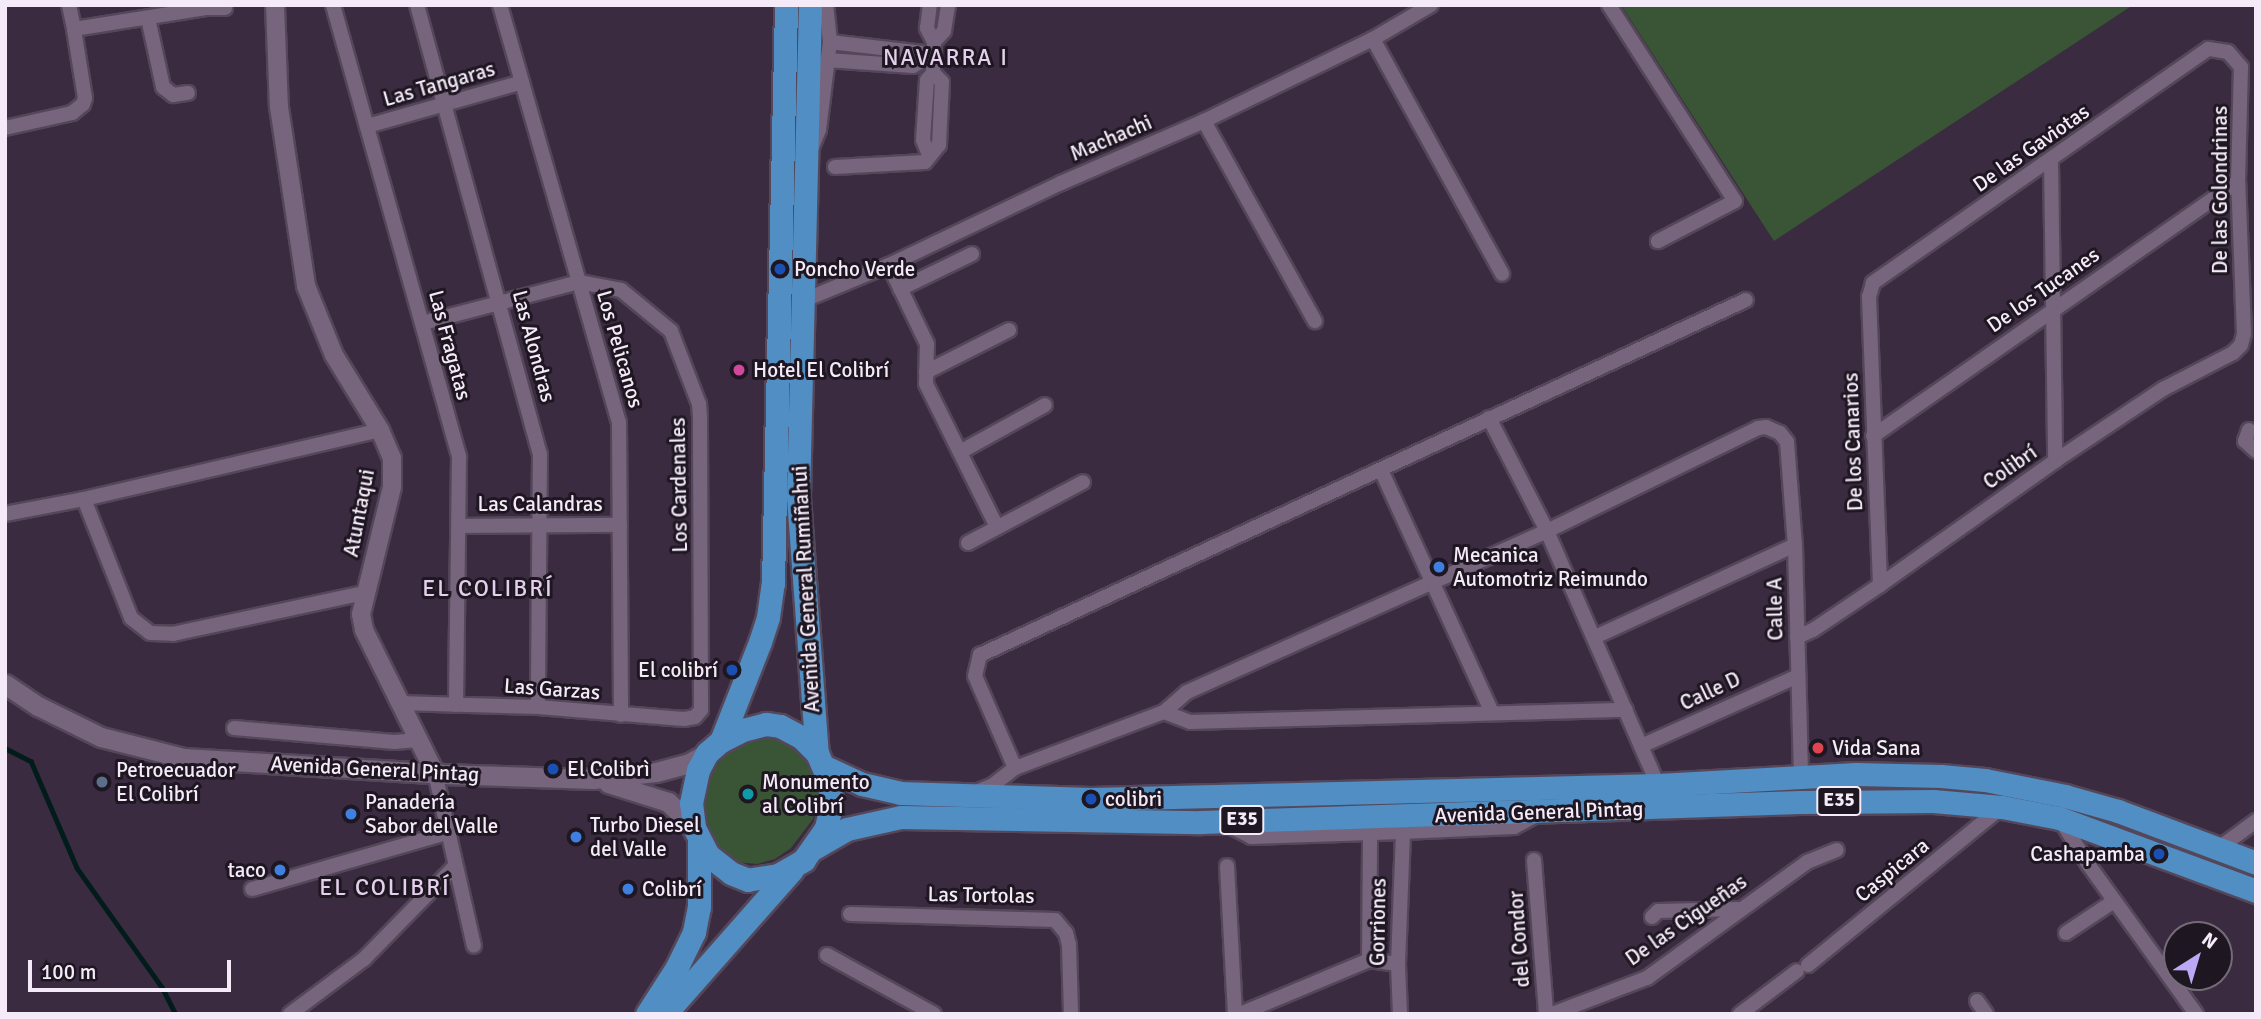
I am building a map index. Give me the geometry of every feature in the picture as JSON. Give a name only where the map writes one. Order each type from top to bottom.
[{"type":"highway","name":"Avenida General Rumiñahui","points":[[714,747],[764,629],[773,583],[786,5]]},
{"type":"highway","name":"Avenida General Rumiñahui","points":[[810,5],[799,526],[821,760]]},
{"type":"highway","name":"E35","points":[[665,1014],[814,848],[826,828],[831,806],[830,783],[821,760],[801,737],[779,726],[766,724],[743,730],[714,747]]},
{"type":"highway","points":[[647,1014],[677,967],[694,932],[699,907],[692,790],[714,747]]},
{"type":"highway","name":"Avenida General Pintag","points":[[821,760],[874,788],[900,793],[1104,799],[1658,785],[1801,776],[1941,776],[2026,787],[2118,811],[2256,863]]},
{"type":"highway","name":"Avenida General Pintag","points":[[814,848],[855,826],[901,817],[1033,821],[1220,821],[1889,800],[2002,807],[2059,818],[2256,891]]},
{"type":"highway","name":"E35","points":[[696,834],[718,865],[748,880],[764,880],[792,870]]},
{"type":"main road","name":"Avenida General Pintag","points":[[5,684],[76,727],[144,750],[184,758],[435,773],[593,779],[656,772],[689,762],[714,747]]},
{"type":"main road","name":"Avenida General Pintag","points":[[593,779],[660,798],[674,807],[696,834]]},
{"type":"street","points":[[5,128],[72,113],[83,104],[85,98],[69,5]]},
{"type":"street","name":"Atuntaqui","points":[[275,5],[279,107],[306,286],[334,355],[380,430],[392,458],[392,486],[361,614],[364,630],[435,773],[474,946]]},
{"type":"street","name":"Las Fragatas","points":[[333,5],[459,457],[456,705]]},
{"type":"street","name":"Las Alondras","points":[[417,5],[540,454],[538,707]]},
{"type":"street","name":"Los Pelicanos","points":[[500,5],[619,422],[621,715]]},
{"type":"street","points":[[806,158],[819,130],[830,42],[826,5]]},
{"type":"street","points":[[835,167],[922,164],[939,145],[942,82],[933,73],[933,48],[927,28],[930,5]]},
{"type":"street","points":[[827,60],[913,66],[933,48],[944,31],[948,5]]},
{"type":"street","name":"Machachi","points":[[802,301],[890,265],[1061,183],[1204,121],[1373,40],[1431,5]]},
{"type":"street","points":[[1609,5],[1735,201],[1658,241]]},
{"type":"street","points":[[74,29],[206,8],[225,8]]},
{"type":"street","points":[[148,18],[163,87],[173,95],[188,93]]},
{"type":"street","points":[[1373,40],[1502,274]]},
{"type":"street","points":[[830,42],[933,48]]},
{"type":"street","name":"De las Gaviotas","points":[[1869,297],[1877,279],[2208,49],[2228,52]]},
{"type":"street","name":"De las Golondrinas","points":[[2228,52],[2241,67],[2238,181],[2244,334]]},
{"type":"street","name":"Las Tangaras","points":[[367,126],[522,82]]},
{"type":"street","points":[[1204,121],[1315,321]]},
{"type":"street","points":[[2051,160],[2055,461]]},
{"type":"street","name":"De los Tucanes","points":[[1873,436],[2238,181]]},
{"type":"street","points":[[900,289],[972,254]]},
{"type":"street","points":[[890,265],[927,344],[926,384],[998,527]]},
{"type":"street","points":[[422,323],[579,282]]},
{"type":"street","name":"Los Cardenales","points":[[579,282],[621,290],[667,326],[698,404],[701,710]]},
{"type":"street","name":"De los Canarios","points":[[1869,297],[1880,585]]},
{"type":"street","points":[[1015,768],[975,676],[980,655],[1746,300]]},
{"type":"street","points":[[926,372],[1009,330]]},
{"type":"street","name":"Colibrí","points":[[1797,637],[1813,630],[1880,585],[2055,461],[2163,389],[2233,353],[2241,345],[2244,334]]},
{"type":"street","points":[[960,452],[1045,405]]},
{"type":"street","points":[[1489,418],[1547,531],[1658,785]]},
{"type":"street","name":"Calle A","points":[[1547,531],[1758,428],[1773,428],[1787,442],[1795,545],[1801,776]]},
{"type":"street","points":[[5,514],[84,499],[380,430]]},
{"type":"street","points":[[2249,430],[2245,441],[2256,450]]},
{"type":"street","points":[[1381,470],[1430,584],[1492,713]]},
{"type":"street","points":[[968,543],[1083,482]]},
{"type":"street","points":[[84,499],[131,618],[150,633],[173,634],[365,593]]},
{"type":"street","name":"Las Calandras","points":[[460,526],[620,524]]},
{"type":"street","points":[[964,794],[986,788],[1015,768],[1164,712],[1187,692],[1547,531]]},
{"type":"street","points":[[1595,637],[1795,545]]},
{"type":"street","name":"Calle D","points":[[1641,746],[1798,676]]},
{"type":"street","name":"Las Garzas","points":[[398,703],[538,707],[688,719],[701,710]]},
{"type":"street","points":[[1164,712],[1190,722],[1626,710]]},
{"type":"street","points":[[234,728],[394,742],[418,740]]},
{"type":"street","name":"Caspicara","points":[[1740,1014],[1803,968],[2002,807]]},
{"type":"street","points":[[1220,821],[1251,837],[1403,832],[1514,827],[1544,810]]},
{"type":"street","points":[[2059,818],[2114,901],[2196,1014]]},
{"type":"street","points":[[2219,848],[2256,821]]},
{"type":"street","points":[[252,889],[449,832]]},
{"type":"street","name":"Gorriones","points":[[1400,1014],[1398,964],[1403,832]]},
{"type":"street","points":[[1369,960],[1370,833]]},
{"type":"street","name":"De las Cigueñas","points":[[1552,1014],[1647,978],[1738,909],[1807,862],[1837,850]]},
{"type":"street","name":"del Condor","points":[[1534,860],[1546,1014]]},
{"type":"street","points":[[290,1014],[364,959],[455,866]]},
{"type":"street","points":[[1227,866],[1238,1014],[1369,960],[1398,964]]},
{"type":"street","points":[[2066,933],[2114,901]]},
{"type":"street","points":[[1652,917],[1658,911],[1738,909]]},
{"type":"street","name":"Las Tortolas","points":[[850,914],[1044,917],[1055,920],[1066,933],[1069,945],[1071,1014]]},
{"type":"street","points":[[827,955],[934,1014]]},
{"type":"street","points":[[1978,1001],[1986,1014]]},
{"type":"green space","points":[[1621,5],[2133,5],[1774,241]]},
{"type":"green space","points":[[774,738],[794,744],[806,757],[819,789],[813,819],[791,848],[775,859],[757,864],[735,862],[714,845],[706,825],[703,809],[708,777],[729,750],[747,740]]},
{"type":"waterway","points":[[5,748],[31,761],[77,868],[162,987],[176,1014]]},
{"type":"place","name":"Poncho Verde","points":[[780,269]]},
{"type":"place","name":"Hotel El Colibrí","points":[[739,370]]},
{"type":"place","name":"Mecanica Automotriz Reimundo","points":[[1439,567]]},
{"type":"place","name":"El colibrí","points":[[732,670]]},
{"type":"place","name":"Vida Sana","points":[[1818,748]]},
{"type":"place","name":"El Colibrì","points":[[553,769]]},
{"type":"place","name":"Petroecuador El Colibrí","points":[[102,782]]},
{"type":"place","name":"Monumento al Colibrí","points":[[748,794]]},
{"type":"place","name":"colibri","points":[[1091,799]]},
{"type":"place","name":"Panadería Sabor del Valle","points":[[351,814]]},
{"type":"place","name":"Turbo Diesel del Valle","points":[[576,837]]},
{"type":"place","name":"Cashapamba","points":[[2159,854]]},
{"type":"place","name":"taco","points":[[280,870]]},
{"type":"place","name":"Colibrí","points":[[628,889]]},
{"type":"district","name":"NAVARRA I","points":[[946,58]]},
{"type":"district","name":"EL COLIBRÍ","points":[[488,589]]},
{"type":"district","name":"EL COLIBRÍ","points":[[385,888]]}]
